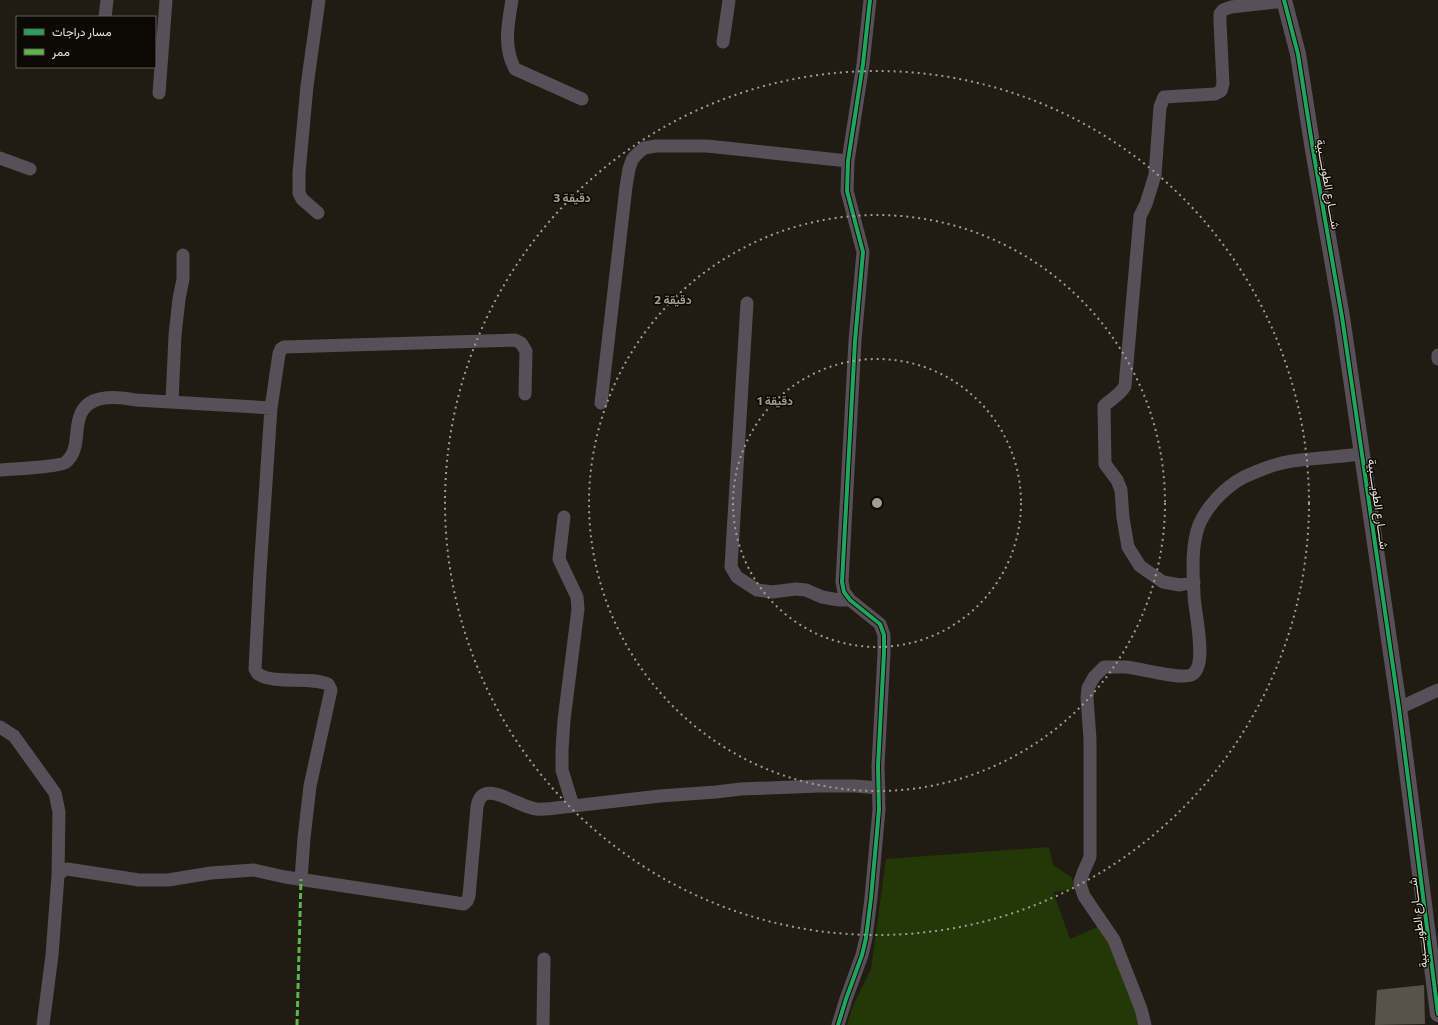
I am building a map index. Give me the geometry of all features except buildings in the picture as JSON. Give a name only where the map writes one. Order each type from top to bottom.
[{"type":"street","points":[[105,16],[107,0]]},
{"type":"street","points":[[159,93],[166,0]]},
{"type":"street","points":[[318,213],[302,199],[299,193],[299,172],[307,86],[319,0]]},
{"type":"street","points":[[512,0],[507,42],[509,59],[515,70],[582,99]]},
{"type":"street","points":[[723,42],[729,0]]},
{"type":"street","points":[[838,1025],[862,955],[866,938],[876,843],[884,635],[880,624],[850,600],[846,595],[843,587],[842,569],[854,341],[864,252],[847,191],[848,161],[863,64],[870,0]]},
{"type":"street","points":[[1194,582],[1180,585],[1163,582],[1140,566],[1128,547],[1123,518],[1121,490],[1118,480],[1105,464],[1104,406],[1122,392],[1125,386],[1140,216],[1146,204],[1155,175],[1160,107],[1164,97],[1215,94],[1221,91],[1223,84],[1220,14],[1223,10],[1231,7],[1284,0]]},
{"type":"street","name":"شــــارع الطويــــبية","points":[[1284,0],[1298,54],[1342,317],[1399,708],[1438,1014]]},
{"type":"street","points":[[601,403],[625,194],[629,169],[635,156],[644,148],[656,146],[707,146],[848,161]]},
{"type":"street","points":[[0,158],[30,169]]},
{"type":"street","points":[[172,402],[175,335],[183,279],[184,255]]},
{"type":"street","points":[[747,303],[731,567],[737,578],[757,590],[772,592],[796,589],[806,590],[822,597],[850,600]]},
{"type":"street","points":[[301,879],[303,844],[310,786],[331,690],[328,684],[320,681],[263,677],[258,674],[255,669],[271,408],[281,348],[515,340],[521,343],[526,351],[525,394]]},
{"type":"street","points":[[1438,354],[1438,359]]},
{"type":"street","points":[[0,470],[54,466],[65,463],[70,458],[74,450],[78,435],[79,418],[86,404],[100,398],[116,397],[136,400],[271,408]]},
{"type":"street","points":[[1145,1025],[1141,1009],[1114,940],[1084,896],[1080,882],[1090,857],[1090,739],[1087,698],[1088,688],[1094,677],[1104,667],[1126,667],[1184,677],[1194,673],[1198,669],[1200,660],[1194,582],[1195,546],[1199,526],[1210,506],[1224,491],[1243,478],[1291,461],[1361,454]]},
{"type":"street","points":[[564,517],[560,559],[577,597],[578,609],[562,744],[562,770],[573,806]]},
{"type":"street","points":[[1399,708],[1438,690]]},
{"type":"street","points":[[0,727],[14,736],[55,794],[59,812],[58,876],[53,947],[43,1025]]},
{"type":"street","points":[[58,876],[62,871],[67,869],[139,880],[168,880],[211,873],[254,870],[285,877],[464,904],[468,901],[469,896],[478,800],[485,793],[489,792],[503,796],[525,807],[538,810],[660,796],[747,789],[820,786],[879,788]]},
{"type":"street","points":[[543,1025],[544,959]]},
{"type":"green space","points":[[1049,847],[1053,865],[1071,877],[1076,889],[1053,892],[1070,939],[1100,926],[1119,962],[1141,1025],[847,1025],[852,1008],[871,969],[886,859]]},
{"type":"marked path","points":[[297,1025],[301,879]]},
{"type":"cycle path","points":[[838,1025],[862,955],[866,938],[871,898],[879,810],[878,766],[884,653],[884,635],[880,624],[850,600],[844,592],[842,582],[855,341],[863,252],[847,191],[848,161],[863,64],[870,0]]},
{"type":"cycle path","points":[[1284,0],[1298,54],[1342,317],[1399,708],[1438,1014]]}]
